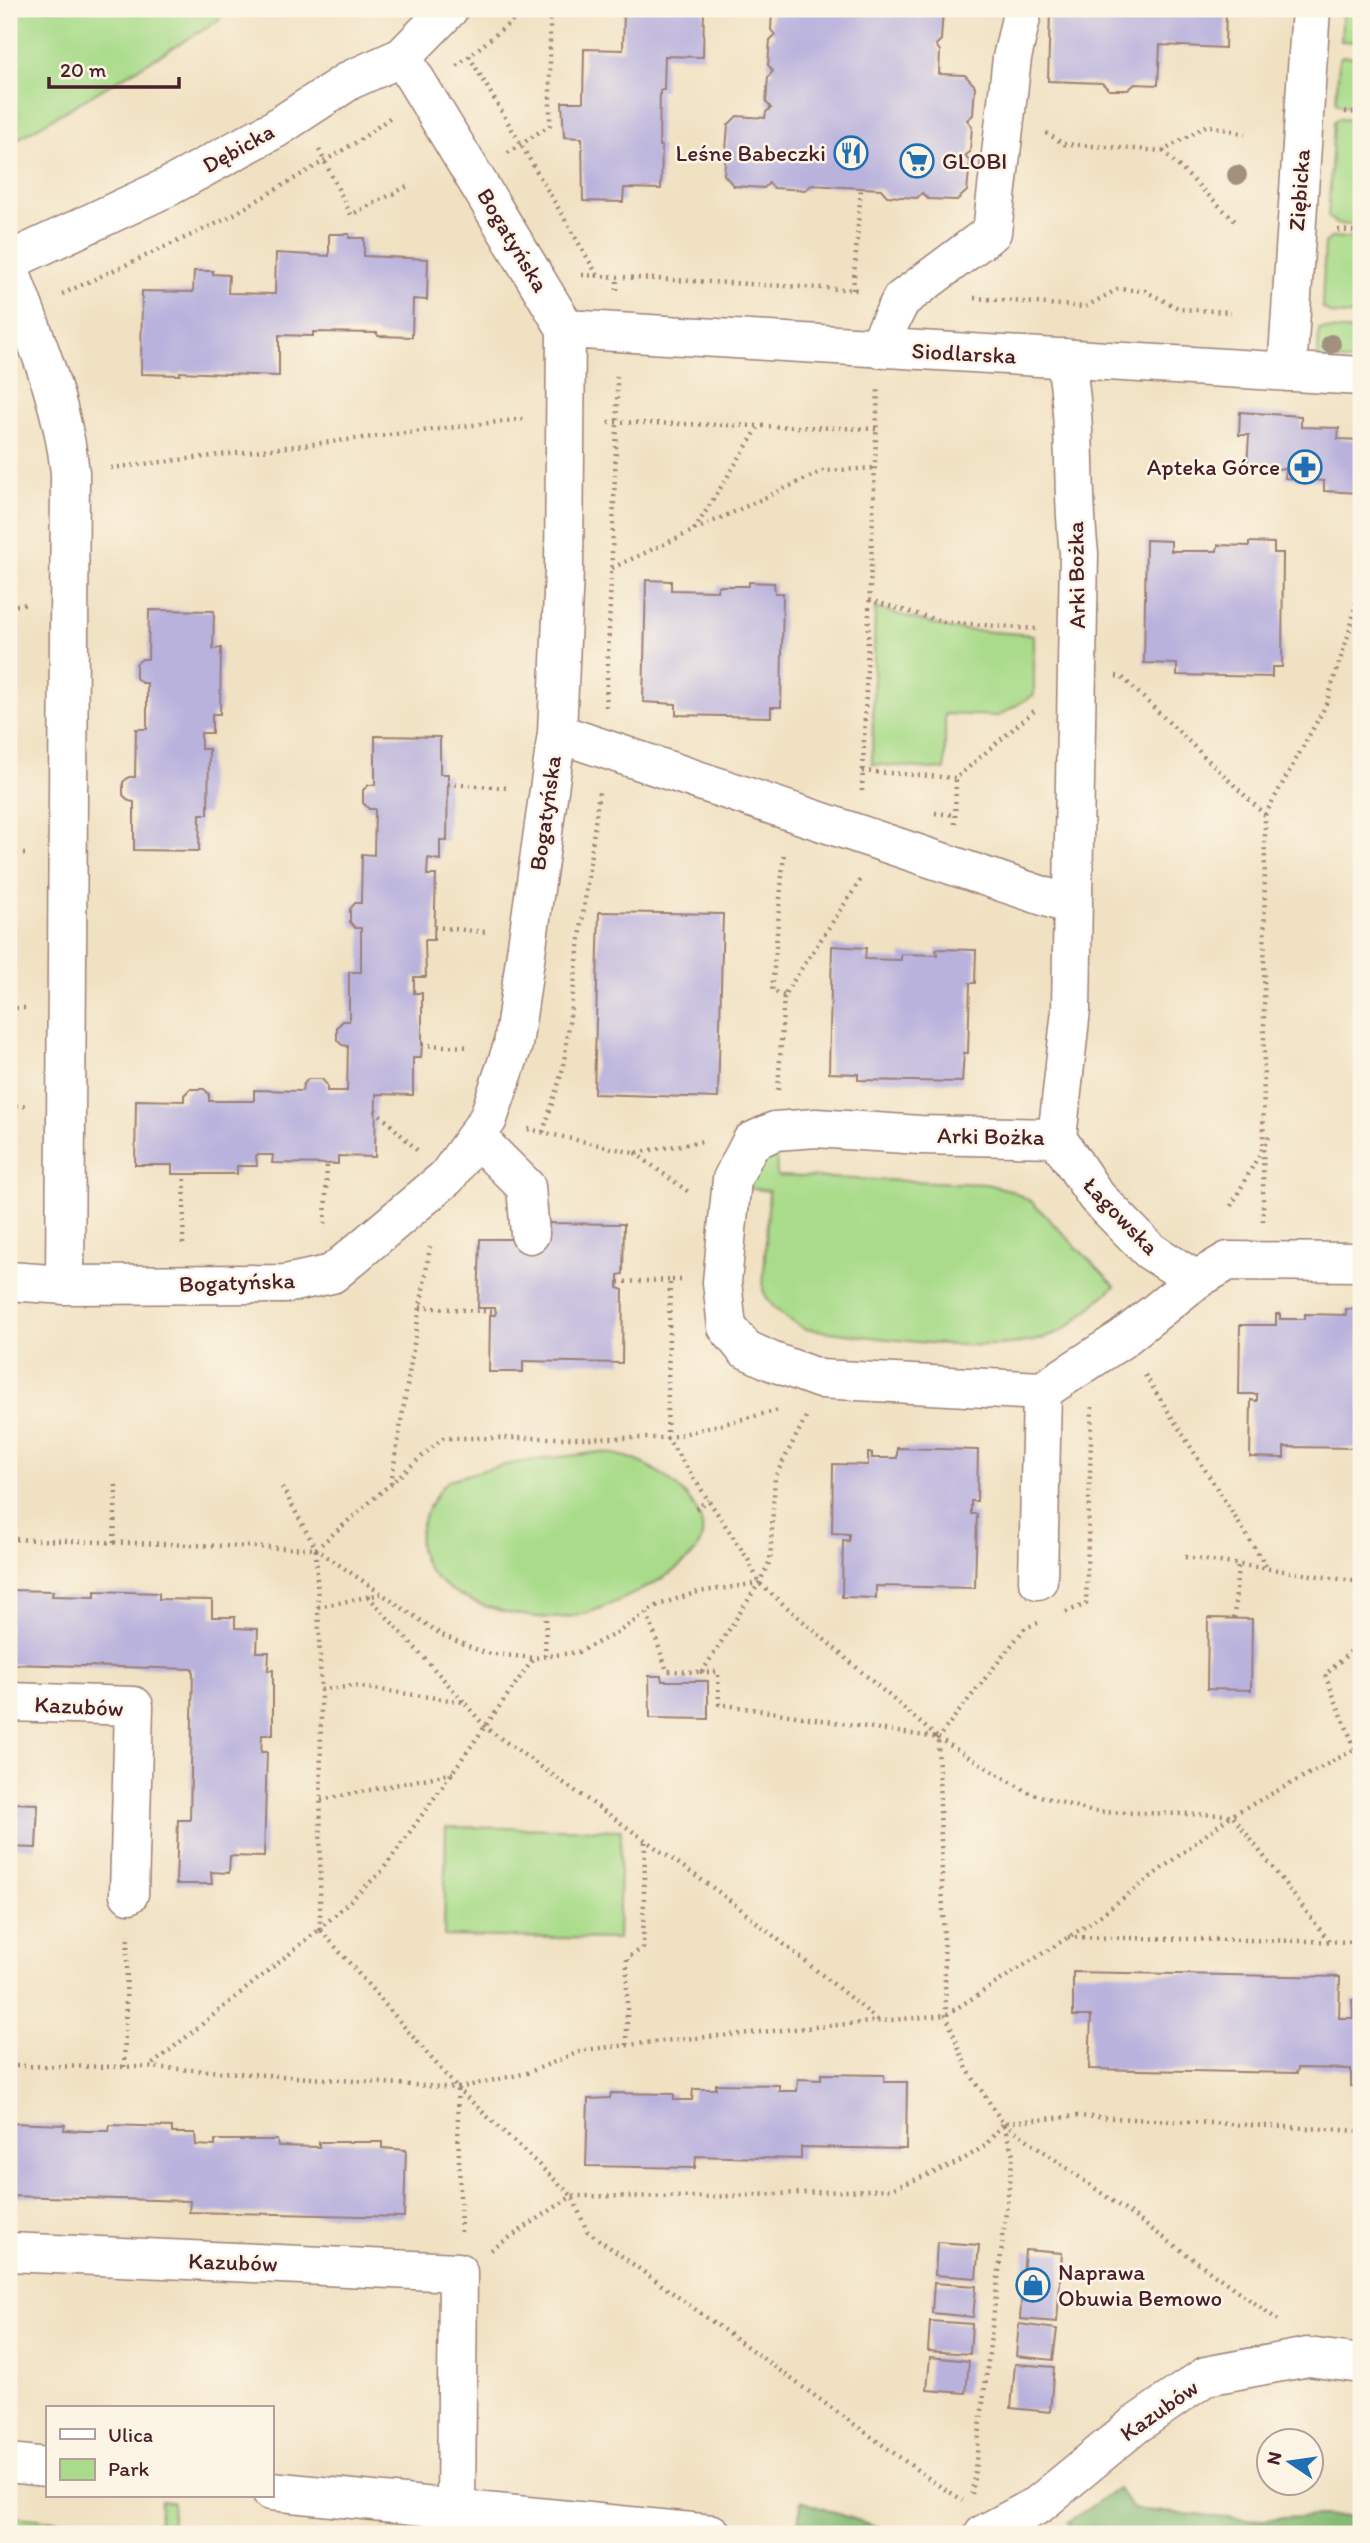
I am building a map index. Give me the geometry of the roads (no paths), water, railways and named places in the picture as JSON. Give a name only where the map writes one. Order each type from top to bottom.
[{"type":"street","name":"Dębicka","points":[[9,261],[167,187],[275,129],[350,80],[402,57],[449,9]]},
{"type":"street","points":[[877,348],[901,300],[992,232],[1012,58],[1023,9]]},
{"type":"street","name":"Ziębicka","points":[[1287,372],[1311,9]]},
{"type":"street","name":"Bogatyńska","points":[[9,1281],[65,1285],[285,1284],[332,1274],[447,1177],[488,1119],[513,1045],[556,733],[564,570],[566,329],[402,57]]},
{"type":"street","points":[[9,268],[49,376],[66,436],[70,473],[65,1285]]},
{"type":"street","name":"Siodlarska","points":[[566,329],[1361,376]]},
{"type":"street","name":"Arki Bożka","points":[[1042,1391],[820,1379],[771,1362],[745,1349],[727,1327],[722,1282],[732,1179],[763,1137],[816,1128],[920,1135],[1057,1138],[1071,1010],[1079,553],[1075,520],[1071,384],[1065,358]]},
{"type":"street","points":[[556,733],[1073,906]]},
{"type":"street","points":[[476,1137],[526,1187],[530,1234]]},
{"type":"street","name":"Łagowska","points":[[1057,1138],[1096,1196],[1150,1251],[1196,1280]]},
{"type":"street","points":[[1038,1580],[1042,1391],[1122,1339],[1196,1280],[1228,1261],[1361,1262]]},
{"type":"street","name":"Kazubów","points":[[9,1703],[134,1706],[129,1894]]},
{"type":"street","name":"Kazubów","points":[[9,2252],[458,2272],[456,2510]]},
{"type":"street","name":"Kazubów","points":[[984,2534],[1038,2505],[1135,2425],[1206,2376],[1308,2357],[1361,2364]]},
{"type":"street","points":[[9,2463],[46,2467]]},
{"type":"street","points":[[273,2491],[712,2534]]},
{"type":"place","name":"Leśne Babeczki","points":[[851,153]]},
{"type":"place","name":"GLOBI","points":[[917,161]]},
{"type":"place","name":"Apteka Górce","points":[[1305,467]]},
{"type":"place","name":"Naprawa Obuwia Bemowo","points":[[1033,2285]]}]
